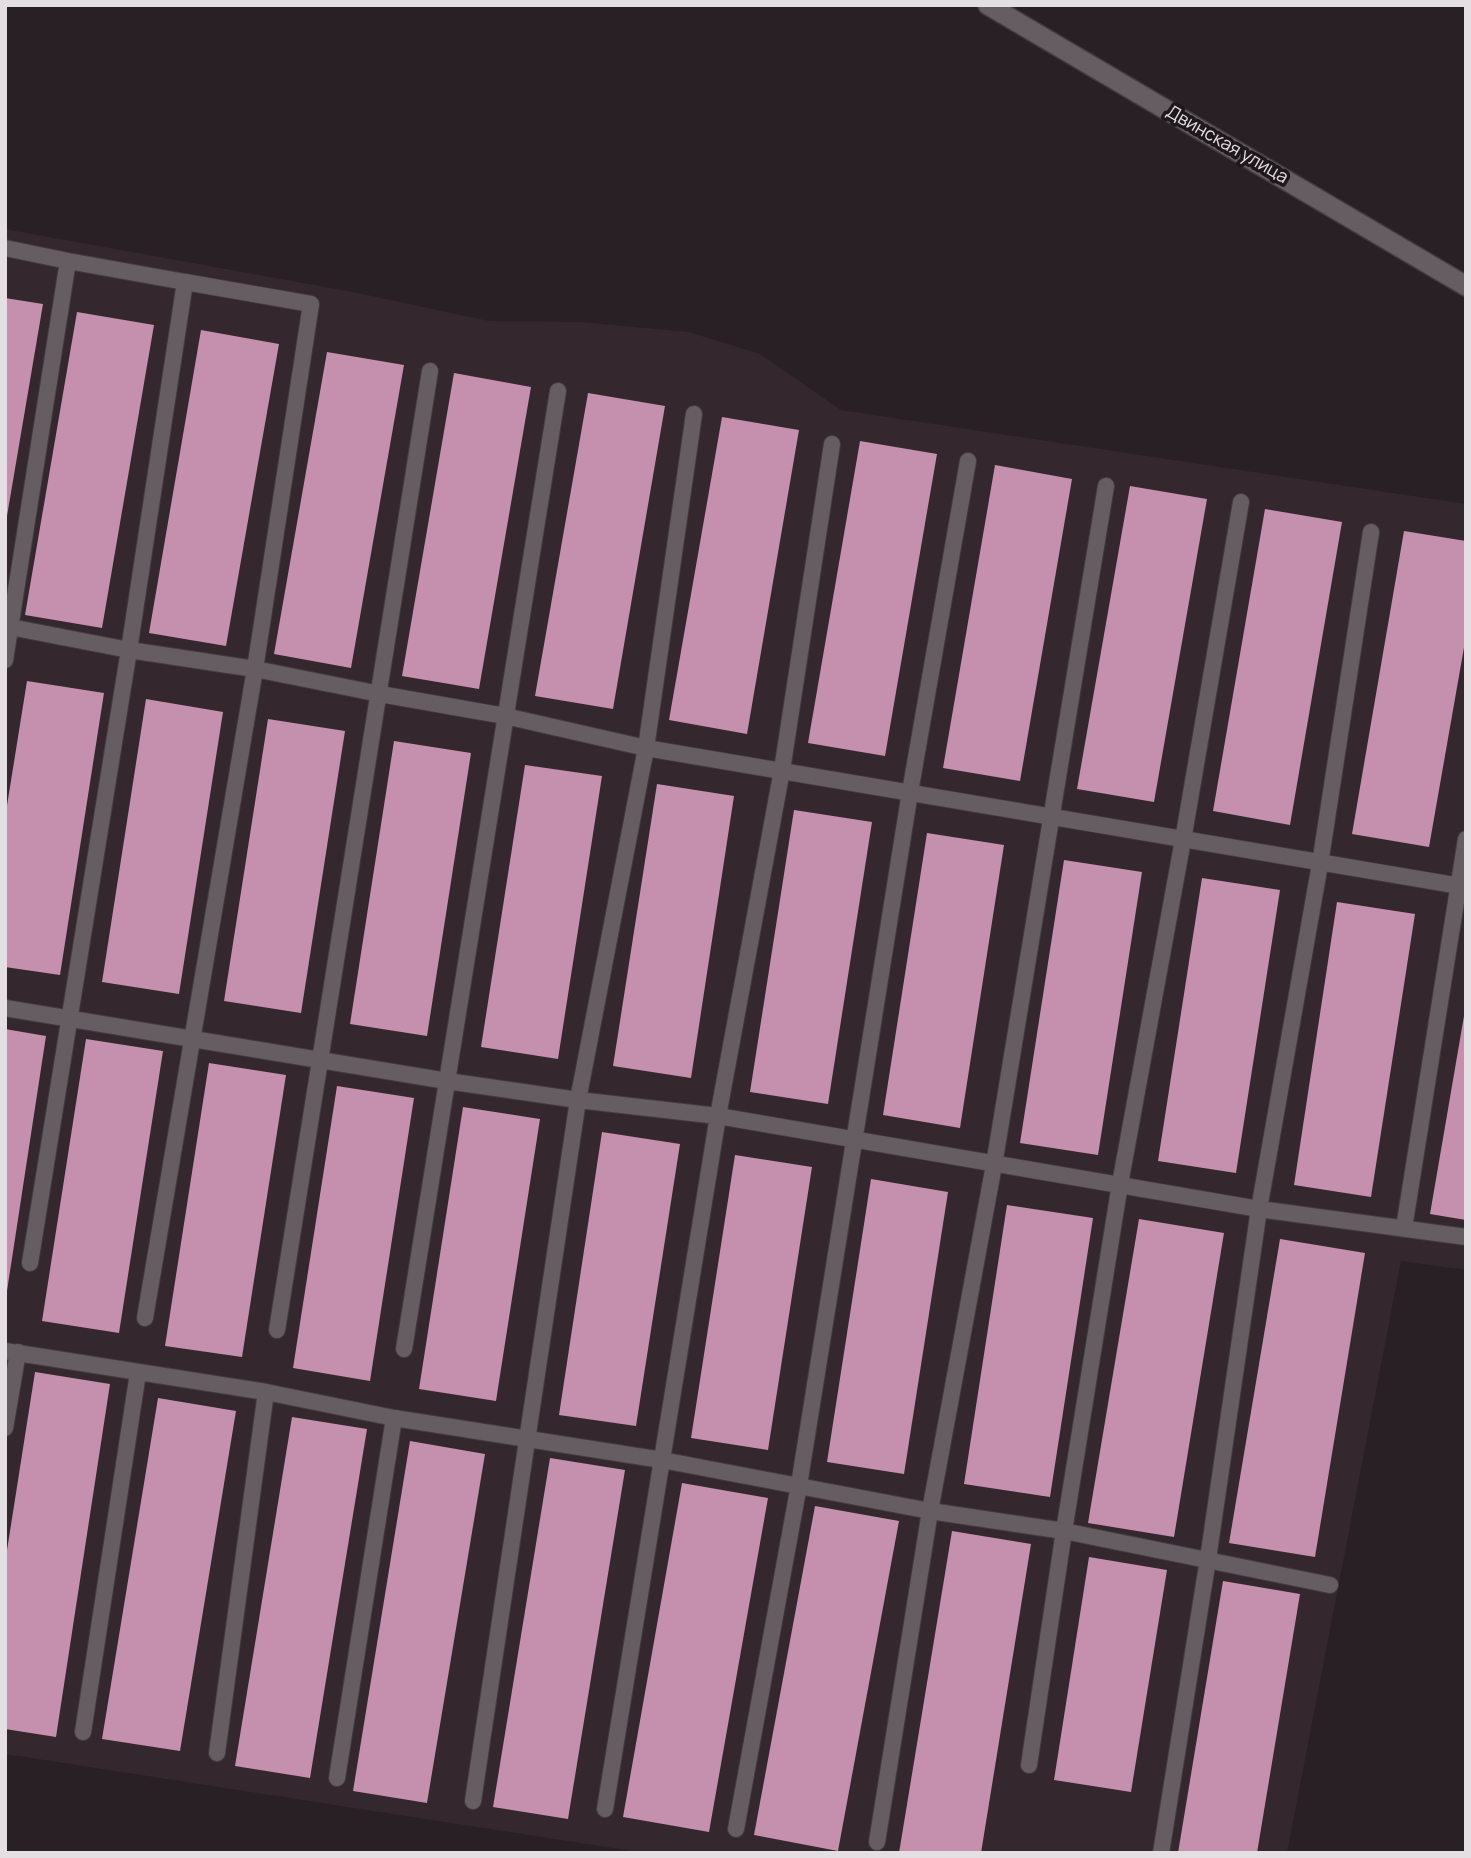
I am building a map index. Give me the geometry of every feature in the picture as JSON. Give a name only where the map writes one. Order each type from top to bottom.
[{"type":"street","name":"Двинская улица","points":[[988,5],[1466,286]]},
{"type":"lane","points":[[5,248],[311,304],[255,669],[145,1318]]},
{"type":"lane","points":[[5,660],[8,626],[68,261]]},
{"type":"lane","points":[[30,1263],[129,650],[185,282]]},
{"type":"lane","points":[[277,1330],[430,371]]},
{"type":"lane","points":[[404,1349],[558,391]]},
{"type":"lane","points":[[473,1801],[578,1100],[646,748],[694,414]]},
{"type":"lane","points":[[605,1810],[718,1116],[782,770],[832,444]]},
{"type":"lane","points":[[736,1829],[799,1485],[910,792],[968,461]]},
{"type":"lane","points":[[877,1842],[930,1510],[994,1165],[1106,486]]},
{"type":"lane","points":[[1029,1765],[1120,1184],[1241,502]]},
{"type":"lane","points":[[1161,1853],[1208,1559],[1259,1209],[1320,864],[1371,532]]},
{"type":"lane","points":[[8,626],[505,716],[646,748],[1462,887]]},
{"type":"lane","points":[[1404,1228],[1462,887],[1466,839]]},
{"type":"lane","points":[[5,1008],[447,1081],[718,1116],[1259,1209],[1466,1237]]},
{"type":"lane","points":[[5,1428],[12,1351],[266,1392],[394,1418],[662,1460],[930,1510],[1064,1531],[1330,1585]]},
{"type":"lane","points":[[83,1732],[138,1373]]},
{"type":"lane","points":[[217,1753],[266,1392]]},
{"type":"lane","points":[[337,1778],[394,1418]]},
{"type":"shaded area","points":[[5,229],[353,292],[489,321],[580,322],[689,332],[760,354],[841,410],[1466,504],[1466,1270],[1401,1261],[1287,1853],[645,1853],[5,1754]]},
{"type":"building","points":[[5,298],[43,304],[7,516],[5,515]]},
{"type":"building","points":[[77,312],[154,325],[102,628],[25,615]]},
{"type":"building","points":[[201,330],[279,344],[226,646],[149,633]]},
{"type":"building","points":[[327,352],[404,365],[351,668],[274,654]]},
{"type":"building","points":[[454,373],[531,387],[479,689],[402,676]]},
{"type":"building","points":[[588,393],[665,406],[613,709],[535,696]]},
{"type":"building","points":[[722,417],[799,430],[747,734],[669,720]]},
{"type":"building","points":[[860,441],[937,454],[885,756],[808,743]]},
{"type":"building","points":[[995,465],[1072,479],[1020,781],[943,768]]},
{"type":"building","points":[[1130,486],[1207,499],[1154,802],[1077,789]]},
{"type":"building","points":[[1265,509],[1342,522],[1290,825],[1213,811]]},
{"type":"building","points":[[1404,531],[1466,541],[1466,636],[1429,847],[1352,834]]},
{"type":"building","points":[[27,681],[104,693],[60,975],[5,967],[5,818]]},
{"type":"building","points":[[146,699],[223,712],[179,994],[102,982]]},
{"type":"building","points":[[268,719],[345,731],[301,1013],[224,1001]]},
{"type":"building","points":[[394,741],[471,753],[427,1036],[350,1024]]},
{"type":"building","points":[[525,765],[602,776],[558,1059],[481,1047]]},
{"type":"building","points":[[657,784],[734,796],[691,1078],[613,1066]]},
{"type":"building","points":[[794,810],[872,822],[828,1104],[750,1092]]},
{"type":"building","points":[[927,833],[1004,845],[960,1128],[883,1115]]},
{"type":"building","points":[[1064,860],[1142,872],[1098,1155],[1020,1143]]},
{"type":"building","points":[[1202,878],[1280,890],[1236,1173],[1158,1161]]},
{"type":"building","points":[[1337,902],[1415,914],[1371,1197],[1294,1185]]},
{"type":"building","points":[[1466,1016],[1466,1220],[1430,1214]]},
{"type":"building","points":[[5,1029],[46,1036],[7,1291],[5,1290]]},
{"type":"building","points":[[86,1039],[163,1051],[119,1333],[42,1321]]},
{"type":"building","points":[[209,1063],[286,1075],[242,1357],[165,1346]]},
{"type":"building","points":[[337,1086],[414,1098],[370,1381],[293,1368]]},
{"type":"building","points":[[463,1107],[540,1119],[496,1401],[419,1389]]},
{"type":"building","points":[[602,1132],[680,1144],[636,1426],[559,1415]]},
{"type":"building","points":[[735,1155],[812,1167],[768,1450],[691,1438]]},
{"type":"building","points":[[871,1179],[948,1192],[904,1474],[827,1462]]},
{"type":"building","points":[[1007,1205],[1093,1218],[1050,1497],[964,1484]]},
{"type":"building","points":[[1139,1219],[1224,1233],[1174,1537],[1088,1523]]},
{"type":"building","points":[[1280,1239],[1365,1253],[1315,1557],[1229,1543]]},
{"type":"building","points":[[35,1372],[110,1384],[56,1737],[5,1729],[5,1563]]},
{"type":"building","points":[[158,1398],[236,1411],[180,1751],[102,1739]]},
{"type":"building","points":[[292,1417],[367,1429],[310,1778],[235,1766]]},
{"type":"building","points":[[410,1441],[485,1454],[427,1803],[353,1791]]},
{"type":"building","points":[[550,1458],[625,1470],[568,1819],[493,1807]]},
{"type":"building","points":[[682,1483],[768,1498],[709,1832],[623,1817]]},
{"type":"building","points":[[815,1506],[899,1521],[838,1851],[754,1835]]},
{"type":"building","points":[[952,1531],[1031,1544],[981,1853],[899,1853]]},
{"type":"building","points":[[1089,1557],[1167,1570],[1131,1792],[1054,1780]]},
{"type":"building","points":[[1223,1581],[1300,1594],[1257,1853],[1178,1853]]}]
